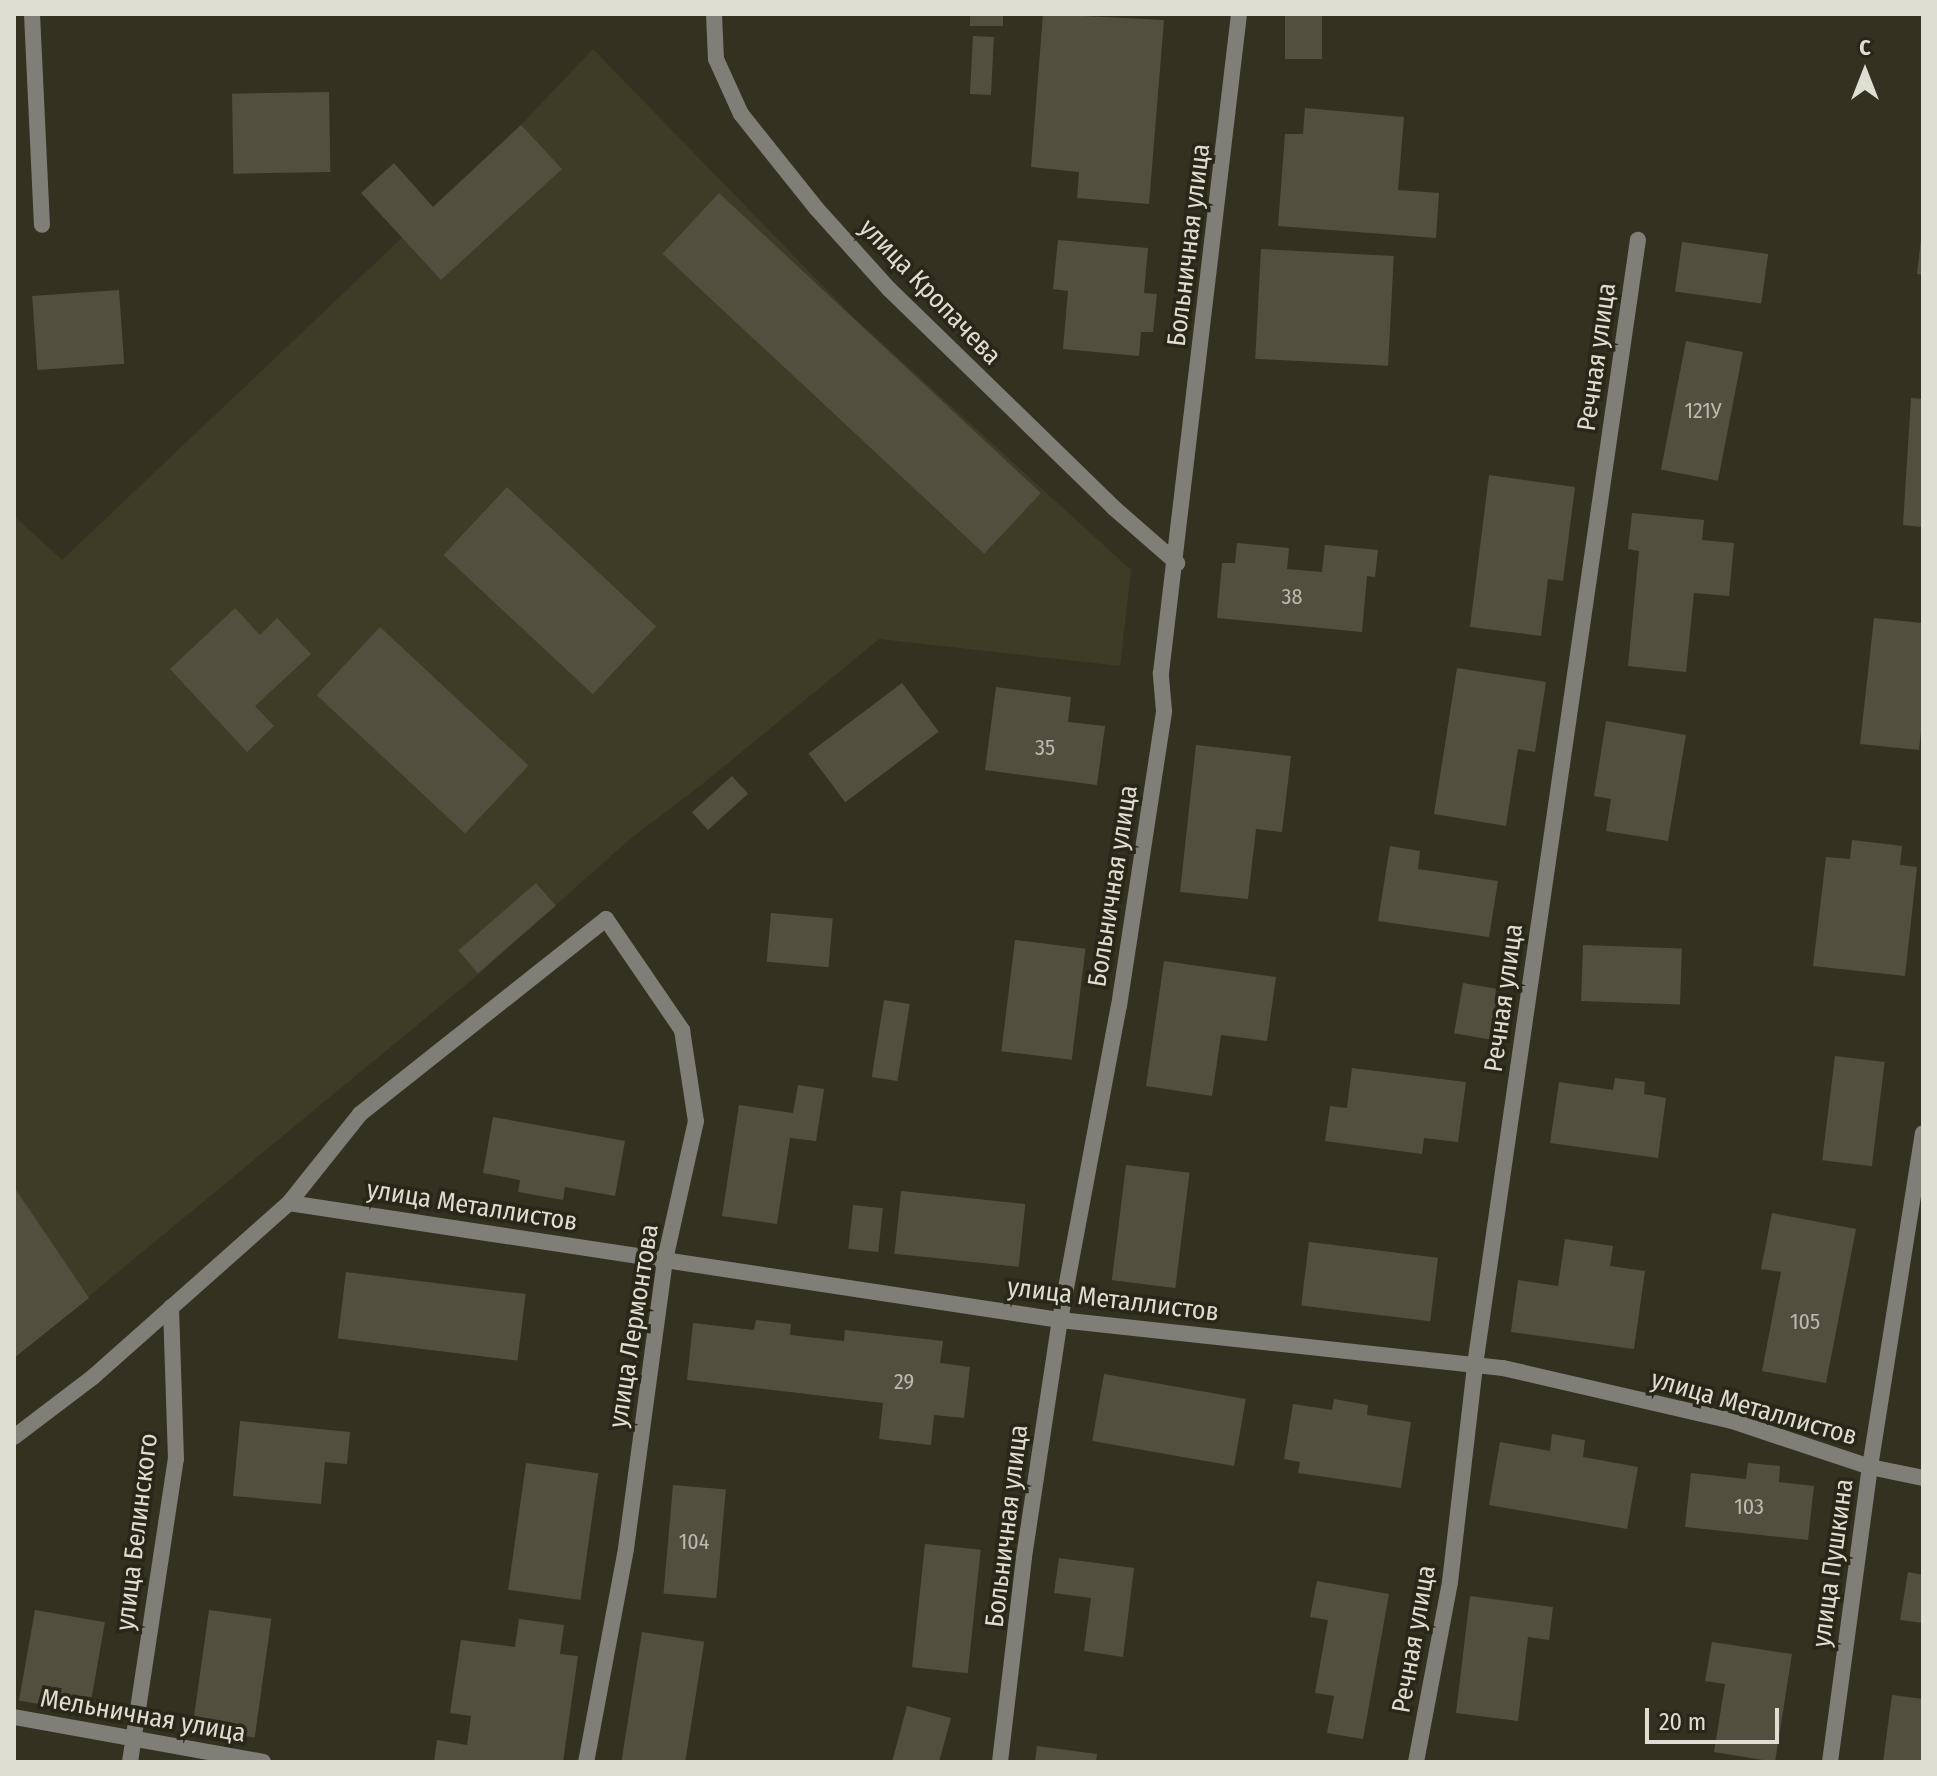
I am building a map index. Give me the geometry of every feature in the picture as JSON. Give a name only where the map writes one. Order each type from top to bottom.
[{"type":"street","points":[[32,14],[42,225]]},
{"type":"street","name":"улица Кропачева","points":[[714,14],[716,59],[741,114],[816,208],[889,289],[1114,508],[1177,563]]},
{"type":"street","name":"Больничная улица","points":[[1000,1762],[1024,1557],[1060,1320],[1119,1006],[1152,799],[1164,711],[1161,673],[1177,563],[1239,14]]},
{"type":"street","name":"Речная улица","points":[[1416,1762],[1450,1582],[1475,1365],[1638,240]]},
{"type":"street","name":"улица Лермонтова","points":[[289,1203],[360,1114],[606,919],[682,1030],[696,1121],[665,1260],[626,1549],[586,1762]]},
{"type":"street","name":"улица Пушкина","points":[[1830,1762],[1870,1467],[1923,1133]]},
{"type":"street","points":[[14,1437],[93,1377],[289,1203]]},
{"type":"street","name":"улица Металлистов","points":[[289,1203],[1060,1320],[1503,1368],[1732,1421],[1870,1467],[1923,1478]]},
{"type":"street","name":"улица Белинского","points":[[130,1762],[176,1459],[171,1307]]},
{"type":"street","name":"Мельничная улица","points":[[14,1717],[263,1762]]},
{"type":"shaded area","points":[[593,49],[851,315],[1131,570],[1120,666],[879,639],[705,782],[630,839],[479,974],[14,1358],[14,516],[62,560],[521,125]]},
{"type":"building","points":[[970,14],[1003,14],[1003,26],[970,26]]},
{"type":"building","points":[[1043,14],[1164,20],[1149,204],[1077,198],[1079,172],[1031,167]]},
{"type":"building","points":[[1285,14],[1322,14],[1322,59],[1285,59]]},
{"type":"building","points":[[973,36],[994,37],[991,95],[970,94]]},
{"type":"building","points":[[329,92],[330,172],[233,174],[232,94]]},
{"type":"building","points":[[1305,108],[1404,117],[1398,190],[1439,193],[1436,238],[1278,226],[1285,134],[1303,134]]},
{"type":"building","points":[[521,125],[562,169],[441,280],[361,193],[394,163],[433,207]]},
{"type":"building","points":[[719,193],[1041,493],[984,554],[662,254]]},
{"type":"building","points":[[1923,239],[1923,275],[1917,274]]},
{"type":"building","points":[[1058,240],[1148,248],[1144,293],[1157,294],[1153,332],[1141,332],[1139,356],[1063,349],[1068,291],[1053,289]]},
{"type":"building","points":[[1682,242],[1768,254],[1761,304],[1675,292]]},
{"type":"building","points":[[1261,249],[1394,256],[1388,366],[1255,359]]},
{"type":"building","points":[[119,290],[124,364],[37,370],[32,296]]},
{"type":"building","points":[[1686,341],[1743,352],[1718,481],[1661,470]]},
{"type":"building","points":[[1911,398],[1923,399],[1923,527],[1903,525]]},
{"type":"building","points":[[1489,475],[1575,487],[1563,581],[1548,579],[1541,636],[1470,627]]},
{"type":"building","points":[[507,487],[656,626],[593,694],[444,555]]},
{"type":"building","points":[[1632,513],[1704,520],[1702,540],[1734,543],[1729,596],[1694,593],[1686,672],[1628,666],[1639,551],[1628,549]]},
{"type":"building","points":[[1237,543],[1289,548],[1287,569],[1322,572],[1325,545],[1378,550],[1375,577],[1367,576],[1362,632],[1217,618],[1222,563],[1235,563]]},
{"type":"building","points":[[235,608],[260,635],[277,618],[311,654],[255,706],[274,726],[247,752],[170,669]]},
{"type":"building","points":[[1874,618],[1923,623],[1923,711],[1919,750],[1860,744]]},
{"type":"building","points":[[380,627],[528,765],[465,833],[317,695]]},
{"type":"building","points":[[1457,668],[1546,682],[1535,752],[1518,749],[1506,826],[1434,814]]},
{"type":"building","points":[[902,683],[939,732],[845,802],[809,753]]},
{"type":"building","points":[[996,687],[1071,697],[1068,722],[1105,726],[1097,785],[985,770]]},
{"type":"building","points":[[1606,721],[1686,735],[1668,841],[1606,831],[1611,799],[1594,796]]},
{"type":"building","points":[[1196,745],[1291,756],[1282,832],[1256,829],[1248,899],[1180,892]]},
{"type":"building","points":[[732,776],[748,794],[708,830],[692,812]]},
{"type":"building","points":[[1852,840],[1902,846],[1900,865],[1917,867],[1905,976],[1813,966],[1826,857],[1850,859]]},
{"type":"building","points":[[1390,846],[1420,851],[1418,869],[1498,881],[1489,937],[1378,921]]},
{"type":"building","points":[[536,883],[556,906],[478,973],[458,951]]},
{"type":"building","points":[[771,913],[833,918],[828,967],[767,962]]},
{"type":"building","points":[[1015,940],[1085,949],[1072,1060],[1001,1051]]},
{"type":"building","points":[[1583,945],[1682,948],[1680,1004],[1581,1001]]},
{"type":"building","points":[[1164,961],[1276,977],[1267,1041],[1221,1035],[1212,1096],[1146,1086]]},
{"type":"building","points":[[1463,983],[1498,989],[1490,1039],[1454,1033]]},
{"type":"building","points":[[884,1000],[910,1004],[897,1081],[872,1077]]},
{"type":"building","points":[[1835,1056],[1885,1062],[1872,1166],[1822,1160]]},
{"type":"building","points":[[1352,1068],[1466,1082],[1458,1142],[1424,1138],[1422,1154],[1325,1141],[1330,1106],[1347,1108]]},
{"type":"building","points":[[1615,1078],[1645,1082],[1644,1094],[1666,1098],[1658,1158],[1550,1143],[1559,1082],[1613,1090]]},
{"type":"building","points":[[798,1085],[824,1089],[816,1141],[790,1138],[777,1224],[722,1216],[739,1105],[793,1113]]},
{"type":"building","points":[[493,1117],[625,1141],[615,1196],[565,1187],[563,1200],[518,1192],[520,1180],[483,1173]]},
{"type":"building","points":[[1126,1165],[1190,1173],[1175,1288],[1112,1280]]},
{"type":"building","points":[[14,1187],[89,1298],[14,1358]]},
{"type":"building","points":[[901,1191],[1025,1204],[1019,1267],[894,1254]]},
{"type":"building","points":[[853,1205],[883,1208],[878,1252],[848,1249]]},
{"type":"building","points":[[1772,1213],[1856,1229],[1826,1383],[1762,1371],[1781,1272],[1761,1269]]},
{"type":"building","points":[[1565,1239],[1613,1246],[1610,1266],[1645,1271],[1634,1349],[1511,1332],[1518,1280],[1558,1286]]},
{"type":"building","points":[[1309,1242],[1438,1258],[1430,1321],[1301,1306]]},
{"type":"building","points":[[346,1272],[526,1294],[517,1361],[338,1339]]},
{"type":"building","points":[[756,1320],[791,1324],[790,1335],[844,1341],[845,1330],[943,1341],[940,1363],[970,1367],[964,1418],[934,1415],[931,1445],[879,1439],[883,1403],[687,1380],[693,1323],[754,1330]]},
{"type":"building","points":[[1104,1374],[1246,1399],[1234,1466],[1092,1441]]},
{"type":"building","points":[[1334,1399],[1368,1405],[1367,1415],[1411,1422],[1401,1488],[1298,1473],[1300,1462],[1284,1459],[1293,1404],[1332,1410]]},
{"type":"building","points":[[240,1421],[350,1432],[347,1464],[325,1462],[321,1504],[233,1496]]},
{"type":"building","points":[[1552,1434],[1585,1440],[1583,1457],[1638,1467],[1627,1529],[1489,1505],[1500,1442],[1550,1451]]},
{"type":"building","points":[[526,1463],[598,1473],[580,1600],[508,1590]]},
{"type":"building","points":[[1748,1463],[1780,1466],[1779,1482],[1814,1486],[1808,1540],[1685,1527],[1691,1473],[1746,1479]]},
{"type":"building","points":[[673,1485],[726,1490],[716,1598],[664,1594]]},
{"type":"building","points":[[925,1544],[981,1550],[968,1673],[912,1667]]},
{"type":"building","points":[[1059,1558],[1134,1568],[1123,1657],[1084,1651],[1091,1598],[1054,1593]]},
{"type":"building","points":[[1908,1572],[1923,1575],[1923,1623],[1900,1620]]},
{"type":"building","points":[[1317,1581],[1389,1594],[1363,1739],[1327,1733],[1334,1696],[1315,1693],[1328,1620],[1310,1617]]},
{"type":"building","points":[[1470,1596],[1553,1607],[1549,1640],[1528,1637],[1518,1721],[1456,1713]]},
{"type":"building","points":[[35,1610],[105,1622],[89,1713],[19,1701]]},
{"type":"building","points":[[209,1610],[271,1619],[255,1738],[192,1729]]},
{"type":"building","points":[[519,1619],[564,1625],[560,1654],[578,1656],[563,1762],[434,1762],[437,1740],[467,1745],[471,1716],[450,1713],[461,1640],[515,1647]]},
{"type":"building","points":[[642,1632],[704,1642],[685,1762],[621,1762]]},
{"type":"building","points":[[1712,1642],[1792,1654],[1775,1762],[1714,1752],[1725,1684],[1705,1681]]},
{"type":"building","points":[[1892,1695],[1923,1699],[1923,1762],[1883,1762]]},
{"type":"building","points":[[907,1706],[951,1718],[939,1762],[892,1762]]},
{"type":"building","points":[[1037,1746],[1097,1754],[1096,1762],[1035,1762]]}]
